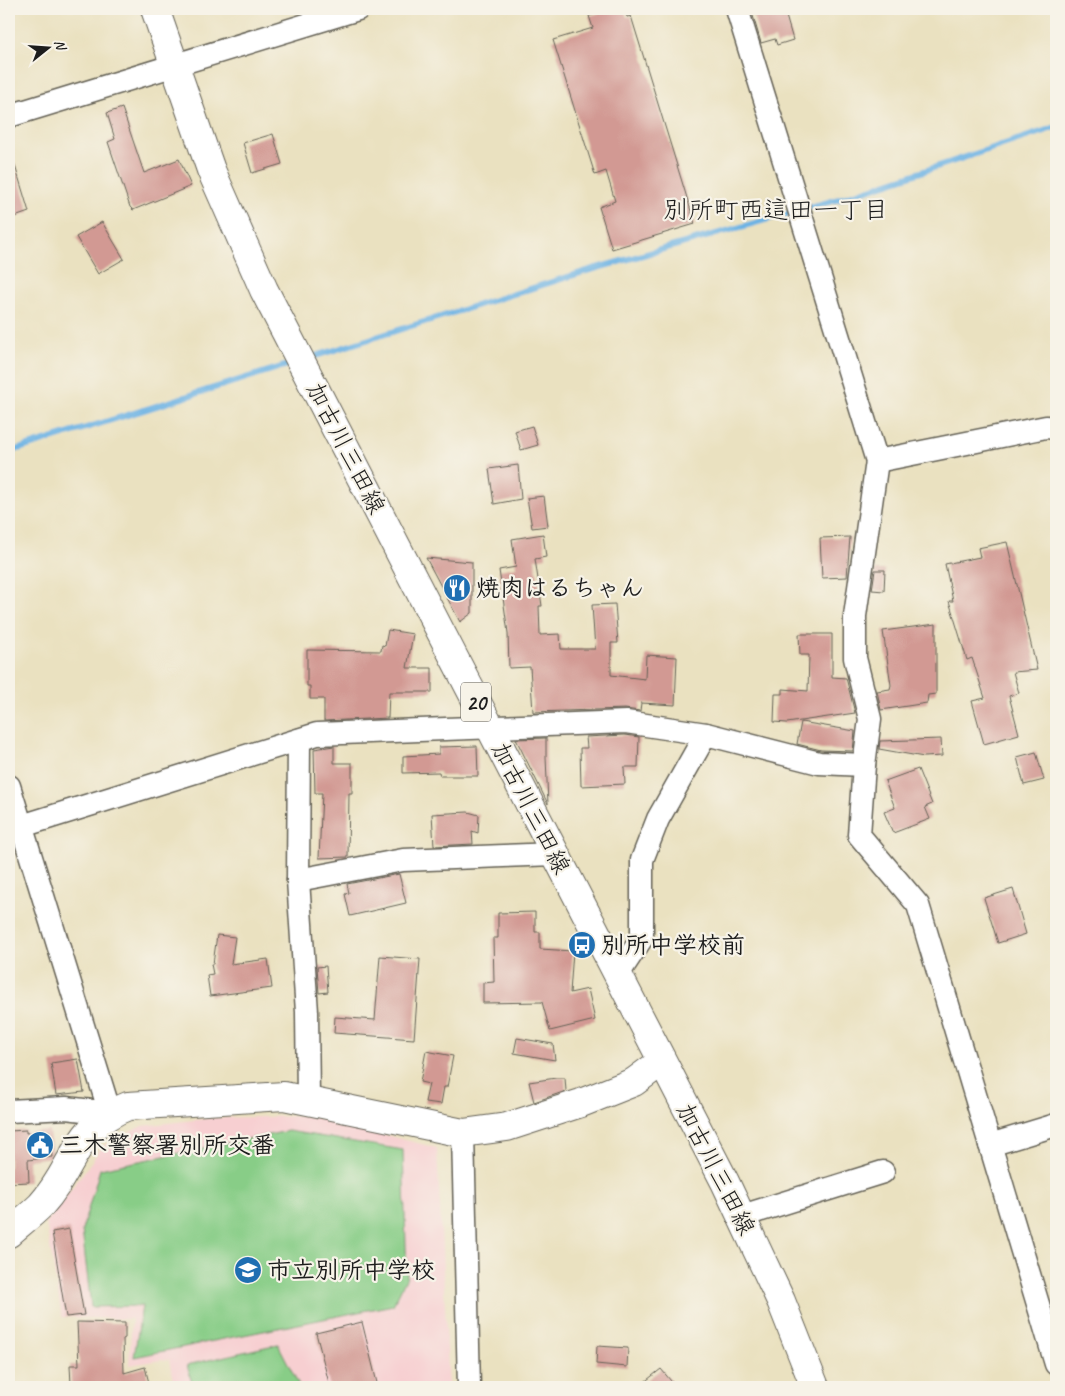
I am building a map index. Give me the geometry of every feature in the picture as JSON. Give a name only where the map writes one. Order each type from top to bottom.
[{"type":"main road","name":"加古川三田線","points":[[155,9],[173,67],[211,170],[264,290],[742,1216],[781,1301],[815,1387]]},
{"type":"main road","points":[[9,1233],[42,1204],[88,1132],[110,1113],[128,1106],[284,1096],[308,1099],[463,1133],[507,1128],[581,1103],[634,1082],[661,1062]]},
{"type":"street","points":[[9,116],[358,9]]},
{"type":"street","points":[[737,9],[877,461],[855,616],[855,658],[870,719],[864,765],[859,835],[918,905],[1056,1364]]},
{"type":"street","points":[[877,461],[1046,427],[1056,428]]},
{"type":"street","points":[[15,828],[316,734],[490,729],[626,722],[706,734],[819,764],[864,765]]},
{"type":"street","points":[[617,976],[642,938],[642,860],[658,818],[706,734]]},
{"type":"street","points":[[299,740],[298,880],[307,1012],[308,1099]]},
{"type":"street","points":[[9,786],[15,828],[110,1113],[66,1108],[9,1111]]},
{"type":"street","points":[[298,880],[403,860],[555,854]]},
{"type":"street","points":[[990,1145],[1056,1125]]},
{"type":"street","points":[[463,1133],[469,1387]]},
{"type":"street","points":[[742,1216],[883,1172]]},
{"type":"shaded area","name":"市立別所中学校","points":[[311,1116],[437,1148],[449,1387],[174,1387],[169,1359],[129,1365],[132,1319],[62,1317],[46,1223],[103,1146],[142,1126],[212,1118]]},
{"type":"green space","name":"市立別所中学校","points":[[288,1131],[403,1150],[407,1277],[393,1305],[134,1357],[142,1306],[91,1307],[82,1230],[100,1169]]},
{"type":"green space","points":[[278,1344],[300,1387],[193,1387],[187,1365]]},
{"type":"building","points":[[612,9],[624,9],[627,17],[631,16],[695,224],[612,249],[599,207],[615,201],[606,171],[595,175],[553,40],[593,28],[589,16]]},
{"type":"building","points":[[751,9],[784,9],[793,40],[777,45],[775,39],[761,43]]},
{"type":"building","points":[[122,108],[144,173],[179,159],[191,186],[133,210],[130,207],[108,142],[115,139],[107,113]]},
{"type":"building","points":[[273,134],[282,164],[252,173],[243,143]]},
{"type":"building","points":[[13,159],[29,212],[9,219],[9,160]]},
{"type":"building","points":[[102,222],[124,259],[98,274],[76,237]]},
{"type":"building","points":[[532,426],[538,445],[521,450],[515,431]]},
{"type":"building","points":[[518,465],[521,499],[494,504],[489,469]]},
{"type":"building","points":[[544,496],[548,526],[532,528],[527,498]]},
{"type":"building","points":[[543,534],[546,557],[535,559],[542,606],[539,606],[540,635],[560,634],[561,649],[595,649],[592,605],[615,604],[618,643],[611,643],[611,675],[645,679],[646,655],[677,657],[675,705],[641,703],[640,711],[625,709],[533,712],[530,667],[509,668],[508,633],[499,570],[516,567],[512,539]]},
{"type":"building","points":[[850,537],[847,577],[822,578],[820,538]]},
{"type":"building","points":[[1007,542],[1037,670],[1013,672],[1019,693],[1009,696],[1019,734],[984,744],[972,701],[985,698],[972,658],[967,660],[949,601],[953,601],[945,564],[980,557],[978,548]]},
{"type":"building","name":"焼肉はるちゃん","points":[[426,558],[472,562],[472,613],[460,622]]},
{"type":"building","points":[[875,570],[885,570],[884,591],[872,590]]},
{"type":"building","points":[[936,624],[936,694],[928,695],[927,703],[881,710],[877,691],[890,689],[891,685],[883,631]]},
{"type":"building","points":[[388,630],[413,634],[407,668],[432,668],[432,692],[389,692],[388,718],[324,721],[324,699],[310,699],[310,686],[307,686],[307,650],[381,651],[382,645],[385,646]]},
{"type":"building","points":[[799,634],[832,634],[832,677],[846,678],[855,713],[787,723],[774,722],[775,694],[783,694],[783,689],[808,691],[809,655],[800,655]]},
{"type":"building","points":[[801,722],[855,731],[853,751],[821,750],[797,744]]},
{"type":"building","points":[[625,735],[639,737],[638,767],[624,767],[625,784],[581,786],[580,748],[587,748],[586,737]]},
{"type":"building","points":[[546,738],[546,757],[548,804],[516,739]]},
{"type":"building","points":[[941,739],[942,756],[924,757],[879,749],[880,741]]},
{"type":"building","points":[[334,746],[334,763],[352,763],[352,793],[349,793],[348,857],[319,858],[322,793],[315,793],[314,749]]},
{"type":"building","points":[[477,746],[478,776],[440,776],[439,772],[403,773],[403,756],[439,754],[439,747]]},
{"type":"building","points":[[1036,752],[1044,780],[1024,785],[1017,757]]},
{"type":"building","points":[[918,769],[932,804],[925,807],[930,819],[893,833],[884,812],[895,808],[885,781]]},
{"type":"building","points":[[468,812],[479,815],[478,833],[472,831],[473,844],[434,846],[432,814]]},
{"type":"building","points":[[399,874],[406,903],[350,916],[345,894],[349,893],[347,884]]},
{"type":"building","points":[[1013,889],[1026,934],[998,943],[984,898]]},
{"type":"building","points":[[535,912],[535,932],[540,932],[540,949],[573,951],[570,993],[588,989],[595,1020],[550,1031],[542,1002],[483,1003],[483,983],[494,982],[493,938],[498,938],[498,913]]},
{"type":"building","points":[[217,935],[235,937],[231,964],[268,959],[272,988],[210,996],[207,975],[213,974],[211,964],[213,964]]},
{"type":"building","points":[[380,956],[420,959],[414,1039],[334,1033],[335,1017],[375,1020]]},
{"type":"building","points":[[326,966],[328,992],[319,993],[317,967]]},
{"type":"building","points":[[517,1038],[553,1044],[555,1060],[514,1053]]},
{"type":"building","points":[[426,1051],[453,1056],[447,1087],[444,1087],[441,1104],[425,1102],[429,1084],[420,1082]]},
{"type":"building","points":[[78,1059],[84,1092],[56,1095],[51,1063]]},
{"type":"building","points":[[565,1078],[566,1091],[534,1102],[529,1082]]},
{"type":"building","points":[[26,1130],[26,1133],[49,1131],[52,1157],[28,1160],[29,1182],[9,1183],[9,1131]]},
{"type":"building","points":[[69,1229],[84,1315],[66,1317],[52,1232]]},
{"type":"building","points":[[77,1322],[125,1323],[125,1338],[123,1339],[124,1373],[145,1367],[150,1387],[78,1387],[77,1384],[71,1385],[70,1365],[79,1365]]},
{"type":"building","points":[[362,1322],[378,1387],[330,1387],[316,1333]]},
{"type":"building","points":[[597,1346],[628,1348],[627,1367],[596,1364]]},
{"type":"building","points":[[661,1369],[676,1387],[638,1387]]},
{"type":"waterway","points":[[306,359],[590,270],[846,197],[1056,127]]},
{"type":"waterway","points":[[9,452],[294,363]]},
{"type":"place","name":"焼肉はるちゃん","points":[[457,588]]},
{"type":"place","name":"別所中学校前","points":[[582,945]]},
{"type":"place","name":"三木警察署別所交番","points":[[40,1145]]},
{"type":"place","name":"市立別所中学校","points":[[248,1270]]},
{"type":"district","name":"別所町西這田一丁目","points":[[776,209]]}]
